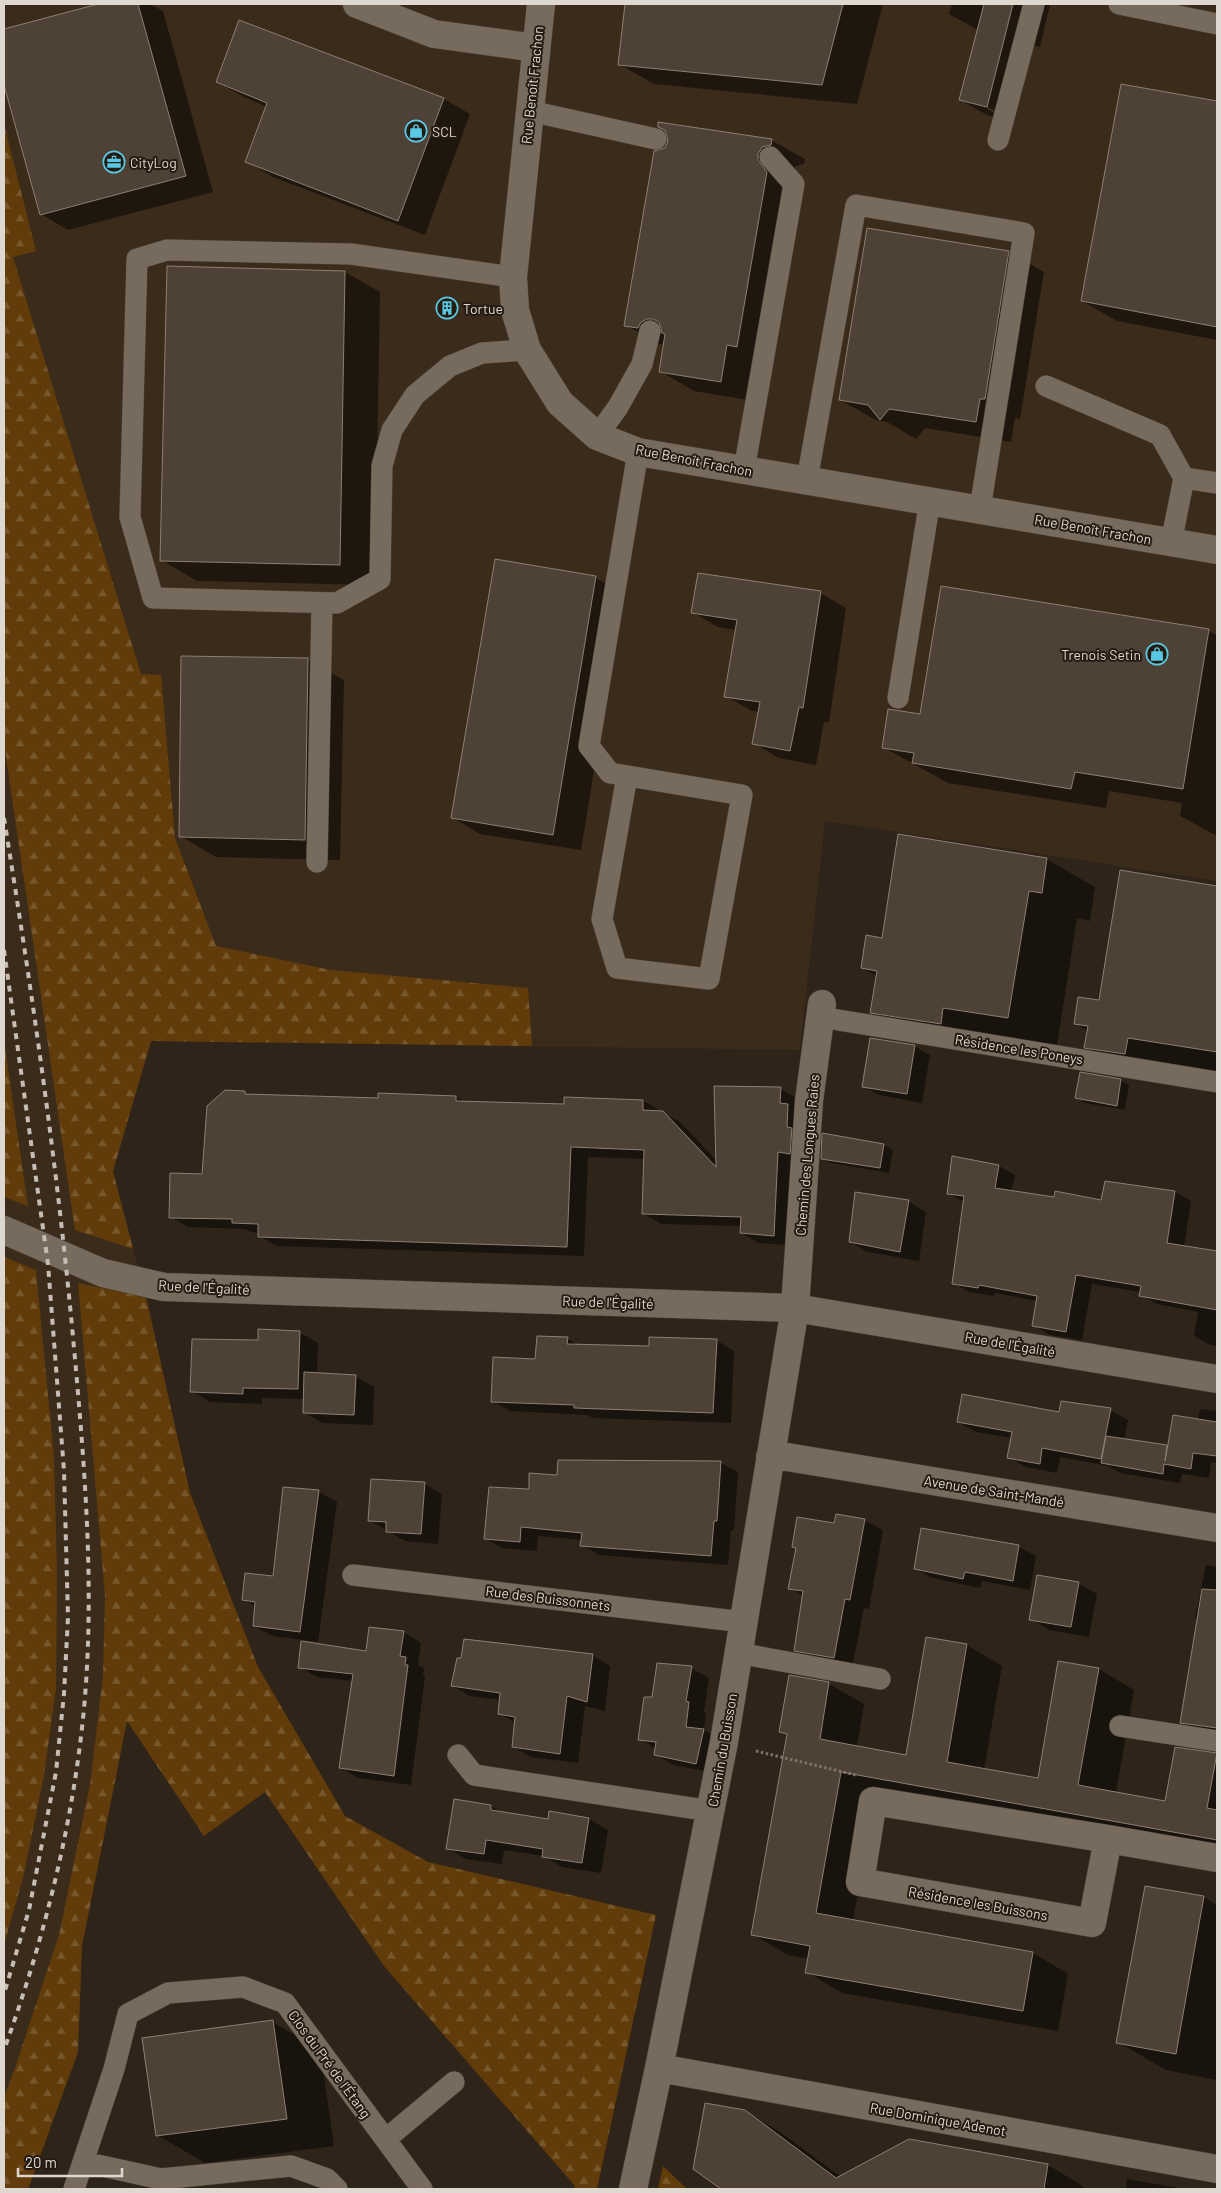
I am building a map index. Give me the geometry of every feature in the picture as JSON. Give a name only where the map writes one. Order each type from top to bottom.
[{"type":"street","points":[[357,4],[434,34],[536,48]]},
{"type":"street","name":"Rue Benoît Frachon","points":[[541,4],[513,277],[515,310],[526,350],[560,403],[597,436],[638,452],[1217,550]]},
{"type":"street","name":"Chemin des Longues Raies","points":[[795,1308],[809,1101],[821,1010]]},
{"type":"street","name":"Rue de l'Égalité","points":[[4,1230],[103,1273],[164,1287],[795,1308],[1217,1379]]},
{"type":"street","name":"Chemin du Buisson","points":[[632,2189],[659,2068],[724,1742],[795,1308]]},
{"type":"street","name":"Avenue de Saint-Mandé","points":[[770,1458],[787,1457],[1217,1528]]},
{"type":"street","points":[[873,1801],[1217,1858]]},
{"type":"street","name":"Résidence les Buissons","points":[[873,1801],[860,1882],[1092,1923],[1108,1839]]},
{"type":"street","name":"Rue Dominique Adenot","points":[[659,2068],[1217,2169]]},
{"type":"lane","points":[[998,140],[1034,4]]},
{"type":"lane","points":[[1119,4],[1217,24]]},
{"type":"lane","points":[[530,111],[656,139]]},
{"type":"lane","points":[[744,470],[794,184],[770,157]]},
{"type":"lane","points":[[807,480],[856,205],[865,206],[1024,233],[980,509]]},
{"type":"lane","points":[[513,277],[351,254],[167,250],[137,259],[130,517],[153,598],[337,603],[380,579],[382,466],[392,430],[415,395],[450,366],[482,353],[526,350]]},
{"type":"lane","points":[[597,436],[618,407],[642,364],[650,331]]},
{"type":"lane","points":[[1046,386],[1160,435],[1184,478],[1171,543]]},
{"type":"lane","points":[[627,776],[602,919],[617,968],[709,979],[742,795],[610,773],[589,746],[638,452]]},
{"type":"lane","points":[[1184,478],[1217,483]]},
{"type":"lane","points":[[898,698],[930,500]]},
{"type":"lane","points":[[317,862],[322,602]]},
{"type":"lane","name":"Résidence les Poneys","points":[[821,1010],[1217,1082]]},
{"type":"lane","name":"Rue des Buissonnets","points":[[353,1575],[743,1622]]},
{"type":"lane","points":[[738,1653],[880,1679]]},
{"type":"lane","points":[[1120,1726],[1217,1741]]},
{"type":"lane","points":[[458,1755],[474,1775],[711,1811]]},
{"type":"lane","name":"Clos du Pré de l'Étang","points":[[74,2189],[114,2069],[128,2014],[168,1993],[243,1987],[286,2002],[422,2189]]},
{"type":"lane","points":[[386,2139],[454,2082]]},
{"type":"lane","points":[[84,2162],[161,2180],[291,2166],[327,2179],[337,2189]]},
{"type":"path","points":[[724,1742],[864,1777],[873,1801]]},
{"type":"shaded area","points":[[4,4],[1217,4],[1217,881],[825,821],[800,1050],[151,1041],[113,1171],[146,1297],[190,1493],[258,1667],[127,1720],[82,1946],[78,2052],[28,2189],[4,2189]]},
{"type":"green space","points":[[4,124],[36,251],[13,257],[141,674],[161,675],[175,838],[216,946],[331,970],[528,988],[532,1046],[151,1041],[113,1171],[133,1249],[75,1230],[4,743]]},
{"type":"green space","points":[[4,1041],[28,1206],[4,1197]]},
{"type":"green space","points":[[4,1257],[36,1270],[54,1458],[57,1574],[56,1689],[44,1775],[24,1874],[4,1945]]},
{"type":"green space","points":[[78,1283],[146,1297],[190,1493],[258,1667],[345,1816],[428,1862],[656,1915],[597,2189],[573,2189],[575,2186],[384,1966],[265,1792],[204,1836],[127,1721],[82,1946],[78,2052],[28,2189],[4,2189],[4,2097],[59,1935],[90,1785],[103,1676],[105,1596]]},
{"type":"green space","points":[[663,2166],[687,2189],[658,2189]]},
{"type":"building","name":"CityLog","points":[[98,4],[138,4],[186,176],[40,215],[4,85],[4,29]]},
{"type":"building","points":[[625,4],[843,4],[822,85],[618,65]]},
{"type":"building","points":[[984,4],[1013,4],[987,107],[959,100]]},
{"type":"building","points":[[239,20],[444,98],[398,221],[245,162],[267,103],[216,82]]},
{"type":"building","points":[[1121,84],[1217,101],[1217,327],[1081,301]]},
{"type":"building","points":[[658,122],[772,139],[771,145],[762,147],[758,154],[758,160],[767,172],[737,347],[727,345],[721,382],[659,372],[665,334],[662,333],[659,322],[647,319],[641,322],[638,328],[624,326],[654,151],[665,148],[668,141],[665,130],[658,127]]},
{"type":"building","points":[[867,228],[1009,251],[985,399],[980,399],[976,422],[889,409],[880,420],[868,405],[839,400]]},
{"type":"building","points":[[167,266],[345,271],[340,565],[160,561]]},
{"type":"building","points":[[495,559],[596,576],[553,835],[451,818]]},
{"type":"building","points":[[698,573],[821,591],[803,708],[799,707],[790,751],[752,744],[760,702],[724,697],[737,620],[691,613]]},
{"type":"building","points":[[941,586],[1209,629],[1183,789],[1075,772],[1071,789],[912,763],[914,753],[882,748],[888,709],[920,714]]},
{"type":"building","points":[[181,656],[308,658],[305,840],[179,837]]},
{"type":"building","points":[[898,834],[1047,858],[1042,893],[1029,891],[1008,1018],[943,1008],[941,1024],[870,1013],[877,971],[861,968],[866,935],[882,938]]},
{"type":"building","points":[[1120,870],[1217,886],[1217,1052],[1128,1038],[1125,1054],[1084,1048],[1088,1026],[1074,1024],[1078,997],[1099,1000]]},
{"type":"building","points":[[870,1038],[915,1045],[907,1094],[862,1087]]},
{"type":"building","points":[[1080,1072],[1121,1079],[1117,1106],[1075,1098]]},
{"type":"building","points":[[714,1086],[781,1087],[780,1103],[788,1104],[787,1127],[792,1128],[790,1154],[778,1152],[774,1236],[740,1233],[741,1217],[642,1214],[644,1150],[571,1147],[567,1247],[258,1237],[258,1224],[232,1223],[232,1219],[169,1218],[170,1173],[202,1174],[207,1106],[225,1090],[245,1091],[245,1094],[378,1098],[378,1093],[456,1096],[456,1101],[564,1104],[564,1097],[643,1100],[643,1110],[663,1111],[716,1167]]},
{"type":"building","points":[[822,1133],[884,1144],[880,1168],[821,1159]]},
{"type":"building","points":[[952,1156],[999,1165],[995,1188],[1054,1197],[1055,1191],[1101,1200],[1105,1181],[1175,1191],[1167,1243],[1217,1251],[1217,1310],[1139,1296],[1141,1286],[1076,1275],[1066,1332],[1032,1326],[1037,1296],[979,1285],[978,1288],[952,1284],[964,1196],[947,1194]]},
{"type":"building","points":[[855,1192],[909,1200],[900,1252],[849,1242]]},
{"type":"building","points":[[258,1329],[300,1331],[298,1389],[243,1388],[243,1394],[190,1392],[192,1339],[258,1340]]},
{"type":"building","points":[[537,1336],[568,1337],[567,1344],[649,1346],[649,1337],[717,1339],[713,1413],[574,1408],[574,1405],[491,1402],[493,1357],[535,1359]]},
{"type":"building","points":[[304,1372],[356,1375],[354,1415],[303,1413]]},
{"type":"building","points":[[962,1394],[1059,1412],[1061,1401],[1111,1408],[1101,1459],[1042,1448],[1040,1464],[1007,1458],[1012,1432],[957,1422]]},
{"type":"building","points":[[1173,1415],[1217,1422],[1217,1456],[1193,1453],[1191,1469],[1164,1464],[1163,1474],[1101,1463],[1106,1436],[1167,1445],[1165,1461]]},
{"type":"building","points":[[558,1460],[721,1461],[717,1521],[714,1521],[711,1556],[580,1546],[582,1533],[521,1527],[520,1542],[484,1539],[489,1487],[529,1489],[529,1473],[557,1475]]},
{"type":"building","points":[[371,1479],[425,1482],[421,1534],[386,1532],[386,1522],[368,1521]]},
{"type":"building","points":[[283,1487],[319,1490],[300,1632],[253,1626],[255,1602],[242,1600],[245,1573],[273,1576]]},
{"type":"building","points":[[836,1514],[865,1519],[850,1600],[845,1599],[834,1658],[794,1651],[803,1591],[788,1589],[796,1548],[792,1547],[797,1517],[834,1523]]},
{"type":"building","points":[[921,1528],[1019,1545],[1013,1581],[965,1572],[963,1579],[914,1569]]},
{"type":"building","points":[[1037,1575],[1079,1582],[1071,1627],[1029,1620]]},
{"type":"building","points":[[1202,1589],[1217,1590],[1217,1728],[1180,1723]]},
{"type":"building","points":[[369,1627],[404,1631],[400,1656],[406,1657],[405,1665],[408,1665],[394,1776],[339,1768],[353,1674],[298,1668],[301,1641],[366,1651]]},
{"type":"building","points":[[926,1637],[967,1644],[947,1762],[1038,1778],[1058,1661],[1099,1668],[1078,1785],[1165,1801],[1175,1747],[1217,1753],[1207,1808],[1217,1810],[1217,1840],[841,1772],[816,1913],[1033,1952],[1023,2011],[805,1973],[810,1946],[751,1935],[787,1734],[779,1732],[789,1675],[829,1682],[820,1739],[906,1755]]},
{"type":"building","points":[[464,1639],[593,1654],[587,1702],[567,1696],[560,1754],[512,1747],[515,1717],[498,1714],[500,1693],[451,1686],[457,1658],[461,1658]]},
{"type":"building","points":[[657,1663],[692,1666],[686,1701],[689,1702],[686,1727],[704,1729],[696,1764],[654,1755],[656,1742],[638,1740],[644,1697],[652,1697]]},
{"type":"building","points":[[454,1799],[491,1805],[491,1810],[548,1819],[549,1811],[589,1818],[582,1863],[542,1857],[543,1849],[486,1840],[484,1854],[446,1849]]},
{"type":"building","points":[[1145,1886],[1204,1896],[1176,2054],[1116,2043]]},
{"type":"building","points":[[273,2020],[287,2119],[156,2136],[142,2038]]},
{"type":"building","points":[[705,2103],[745,2110],[836,2178],[909,2139],[1048,2164],[1044,2189],[721,2189],[693,2169]]},
{"type":"railway","points":[[4,818],[44,1088],[69,1291],[85,1485],[89,1612],[85,1697],[74,1787],[66,1832],[33,1964],[4,2050]]},
{"type":"railway","points":[[4,950],[48,1264],[64,1471],[68,1617],[64,1694],[56,1772],[29,1910],[4,1994]]},
{"type":"place","name":"SCL","points":[[416,131]]},
{"type":"place","name":"CityLog","points":[[114,162]]},
{"type":"place","name":"Tortue","points":[[447,308]]},
{"type":"place","name":"Trenois Setin","points":[[1157,654]]}]
